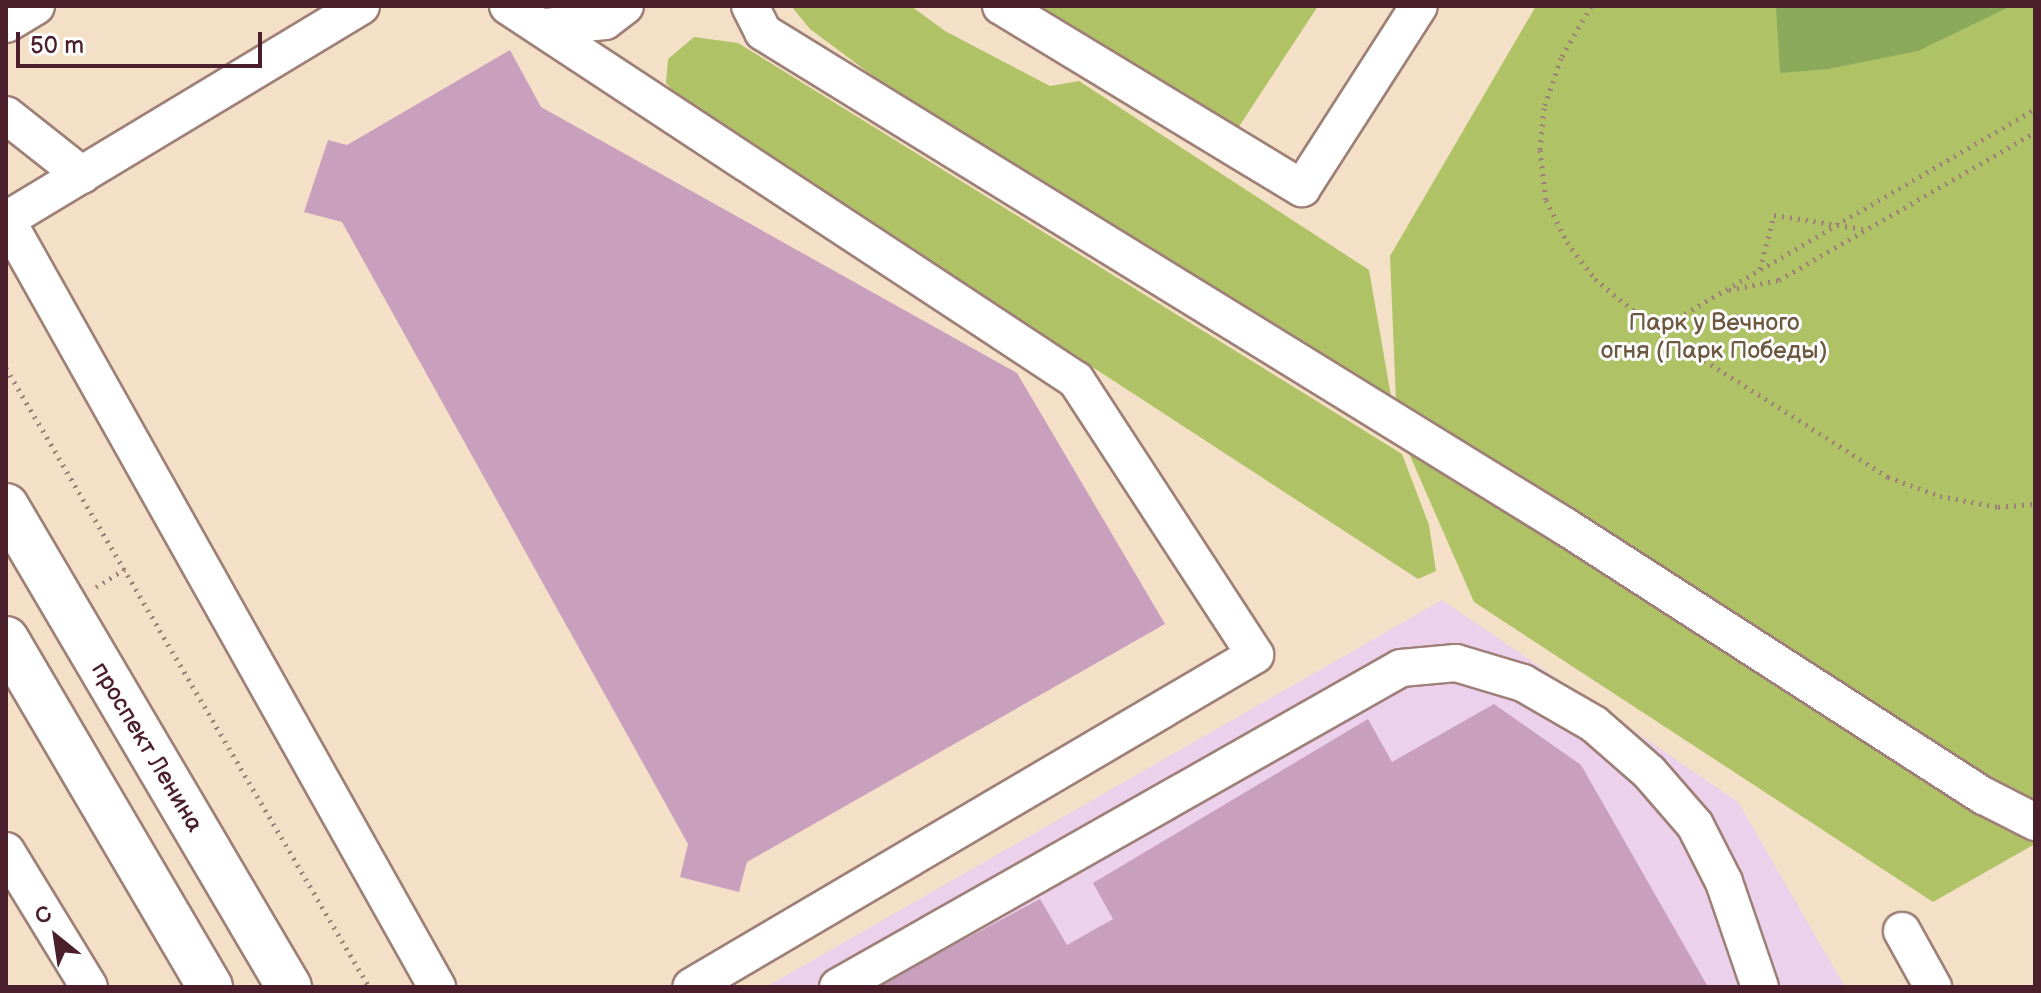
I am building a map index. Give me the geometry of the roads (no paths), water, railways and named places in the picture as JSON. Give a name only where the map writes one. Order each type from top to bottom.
[{"type":"main road","name":"проспект Ленина","points":[[6,506],[289,987]]},
{"type":"main road","points":[[6,639],[210,987]]},
{"type":"lane","points":[[6,24],[36,6]]},
{"type":"lane","points":[[361,6],[16,214],[10,226],[13,237],[437,987]]},
{"type":"lane","points":[[508,6],[545,27],[1076,380],[1255,655],[691,987]]},
{"type":"lane","points":[[545,27],[605,21],[625,6]]},
{"type":"lane","points":[[750,6],[763,32],[1566,527],[1984,796],[2035,822]]},
{"type":"lane","points":[[1001,6],[1302,188],[1419,6]]},
{"type":"lane","points":[[6,115],[82,175]]},
{"type":"lane","points":[[838,987],[1401,668],[1456,663],[1523,683],[1594,724],[1649,772],[1695,825],[1707,848],[1747,940],[1760,987]]},
{"type":"lane","points":[[6,851],[89,987]]},
{"type":"lane","points":[[1902,931],[1933,987]]},
{"type":"park label","name":"Парк у Вечного огня (Парк Победы)","points":[[1714,337]]}]
